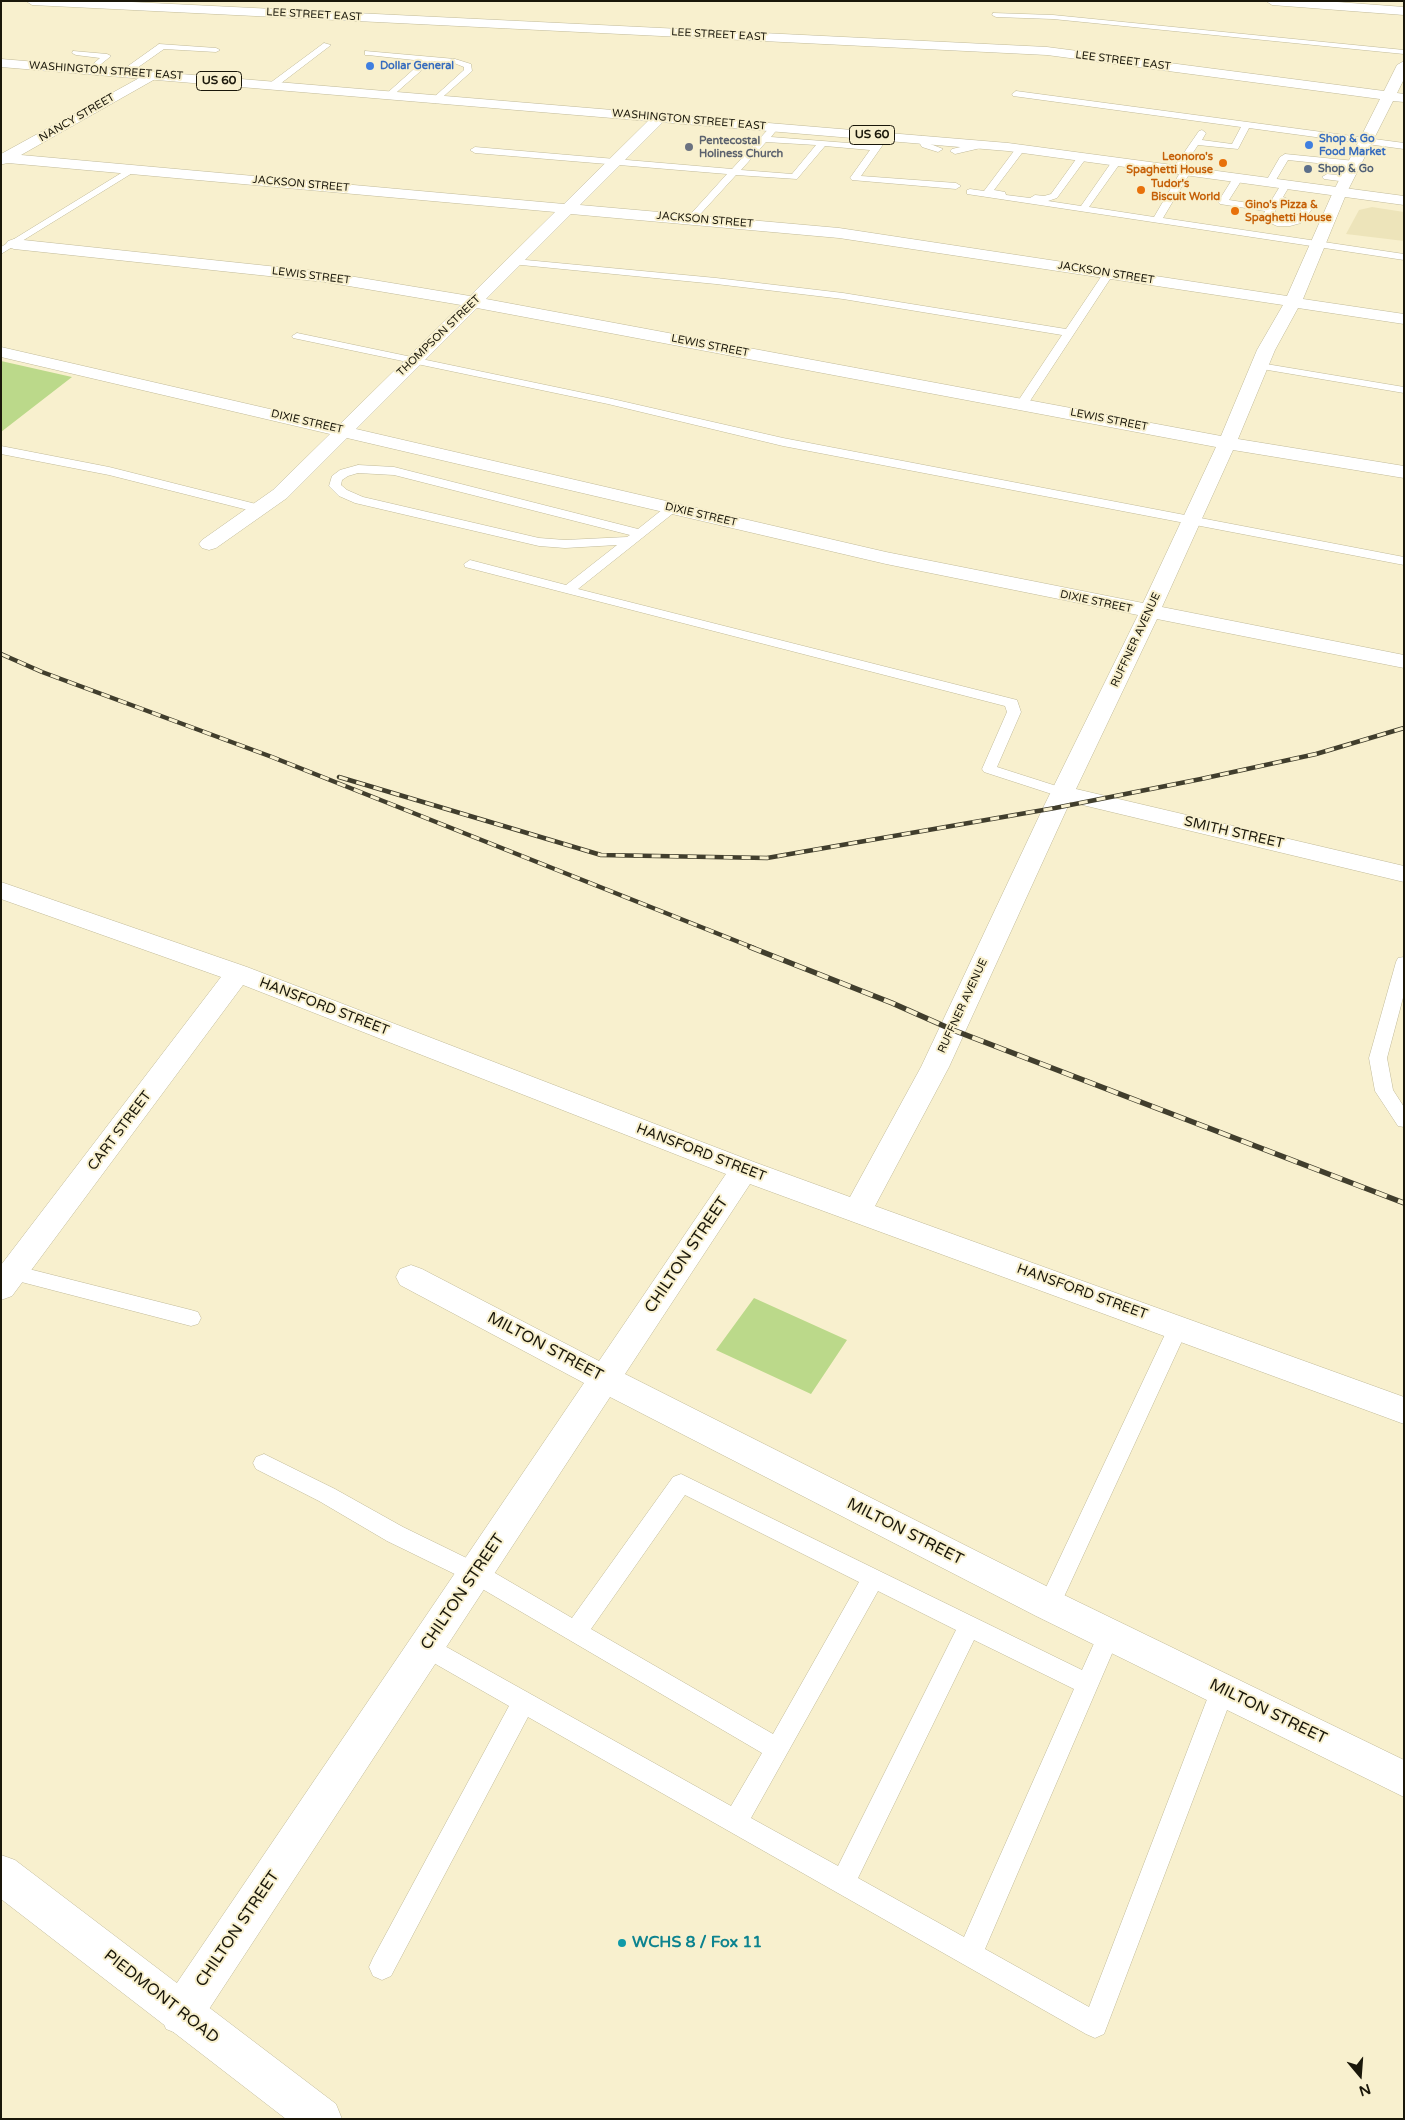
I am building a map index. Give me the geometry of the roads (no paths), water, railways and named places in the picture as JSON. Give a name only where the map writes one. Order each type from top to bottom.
[{"type":"street","name":"LEE STREET EAST","points":[[32,1],[1048,51],[1404,98]]},
{"type":"street","points":[[1272,1],[1404,11]]},
{"type":"street","name":"WASHINGTON STREET EAST","points":[[1,64],[124,72],[436,100],[775,127],[881,142],[922,140],[1020,148],[1238,178],[1281,174],[1348,177],[1404,201]]},
{"type":"street","name":"RUFFNER AVENUE","points":[[858,1210],[935,1067],[1055,808],[1064,793],[1150,613],[1266,350],[1293,302],[1348,177],[1404,66]]},
{"type":"street","name":"NANCY STREET","points":[[3,159],[152,75]]},
{"type":"street","name":"THOMPSON STREET","points":[[209,544],[280,494],[660,117]]},
{"type":"street","name":"JACKSON STREET","points":[[3,159],[839,233],[1404,319]]},
{"type":"street","name":"LEWIS STREET","points":[[7,248],[326,277],[474,302],[1227,442],[1404,472]]},
{"type":"street","name":"DIXIE STREET","points":[[1,352],[343,430],[886,558],[1150,613],[1404,662]]},
{"type":"street","name":"SMITH STREET","points":[[1064,793],[1404,874]]},
{"type":"street","name":"HANSFORD STREET","points":[[1,890],[238,974],[744,1170],[1404,1410]]},
{"type":"street","name":"CART STREET","points":[[7,1281],[238,974]]},
{"type":"street","name":"CHILTON STREET","points":[[182,2014],[744,1170]]},
{"type":"street","name":"MILTON STREET","points":[[411,1277],[1049,1605],[1404,1779]]},
{"type":"street","name":"PIEDMONT ROAD","points":[[1,1874],[321,2119]]},
{"type":"lane","points":[[996,15],[1053,16],[1404,52]]},
{"type":"lane","points":[[273,85],[327,45]]},
{"type":"lane","points":[[124,72],[162,46],[216,50]]},
{"type":"lane","points":[[76,53],[107,56],[90,70]]},
{"type":"lane","points":[[368,53],[455,61],[468,66],[468,71],[436,100]]},
{"type":"lane","points":[[389,96],[430,59]]},
{"type":"lane","points":[[1016,94],[1404,146]]},
{"type":"lane","points":[[1157,220],[1196,142],[1210,120]]},
{"type":"lane","points":[[1196,142],[1235,147],[1246,125]]},
{"type":"lane","points":[[691,219],[775,127]]},
{"type":"lane","points":[[764,139],[823,144],[881,142]]},
{"type":"lane","points":[[922,140],[925,144],[938,149]]},
{"type":"lane","points":[[881,142],[855,178],[956,186]]},
{"type":"lane","points":[[475,150],[794,177],[823,144]]},
{"type":"lane","points":[[955,151],[982,145]]},
{"type":"lane","points":[[1020,148],[988,192],[1040,199],[1051,198],[1082,157]]},
{"type":"lane","points":[[1278,198],[1306,209],[1298,220],[1290,223],[1277,223],[1268,218],[1278,198],[1281,174],[1286,157],[1348,177]]},
{"type":"lane","points":[[1083,209],[1116,162]]},
{"type":"lane","points":[[7,248],[131,170]]},
{"type":"lane","points":[[1328,174],[1348,177]]},
{"type":"lane","points":[[1238,178],[1223,202],[1271,209]]},
{"type":"lane","points":[[970,192],[1404,257]]},
{"type":"lane","points":[[515,262],[716,281],[843,296],[1069,333]]},
{"type":"lane","points":[[1022,404],[1108,273]]},
{"type":"lane","points":[[297,336],[608,401],[783,442],[1404,561]]},
{"type":"lane","points":[[1260,366],[1404,390]]},
{"type":"lane","points":[[1,450],[109,471],[260,509]]},
{"type":"lane","points":[[358,469],[394,471],[635,537],[565,544],[539,542],[359,500],[342,493],[335,486],[336,478],[344,473],[358,469]]},
{"type":"lane","points":[[568,590],[672,508]]},
{"type":"lane","points":[[470,564],[1012,704],[1014,712],[989,769],[1064,793]]},
{"type":"lane","points":[[1404,962],[1378,1058],[1384,1092],[1404,1121]]},
{"type":"lane","points":[[7,1281],[191,1318]]},
{"type":"lane","points":[[1049,1605],[1178,1328]]},
{"type":"lane","points":[[264,1463],[327,1495],[395,1534],[475,1573],[777,1749]]},
{"type":"lane","points":[[576,1631],[681,1483],[1087,1684]]},
{"type":"lane","points":[[736,1821],[873,1579]]},
{"type":"lane","points":[[843,1882],[969,1627]]},
{"type":"lane","points":[[970,1953],[1109,1635]]},
{"type":"lane","points":[[426,1647],[1095,2024],[1223,1690]]},
{"type":"lane","points":[[382,1967],[524,1702]]},
{"type":"railway","points":[[1,654],[42,672],[272,757],[754,948]]},
{"type":"railway","points":[[339,777],[601,855],[767,858],[1055,808],[1201,779],[1316,754],[1404,728]]},
{"type":"railway","points":[[750,947],[892,1003],[953,1030],[1404,1203]]},
{"type":"place","name":"Dollar General","points":[[370,66]]},
{"type":"place","name":"Shop & Go Food Market","points":[[1309,145]]},
{"type":"place","name":"Pentecostal Holiness Church","points":[[689,147]]},
{"type":"place","name":"Leonoro's Spaghetti House","points":[[1223,163]]},
{"type":"place","name":"Shop & Go","points":[[1308,169]]},
{"type":"place","name":"Tudor's Biscuit World","points":[[1141,190]]},
{"type":"place","name":"Gino's Pizza & Spaghetti House","points":[[1235,211]]},
{"type":"place","name":"WCHS 8 / Fox 11","points":[[622,1943]]}]
